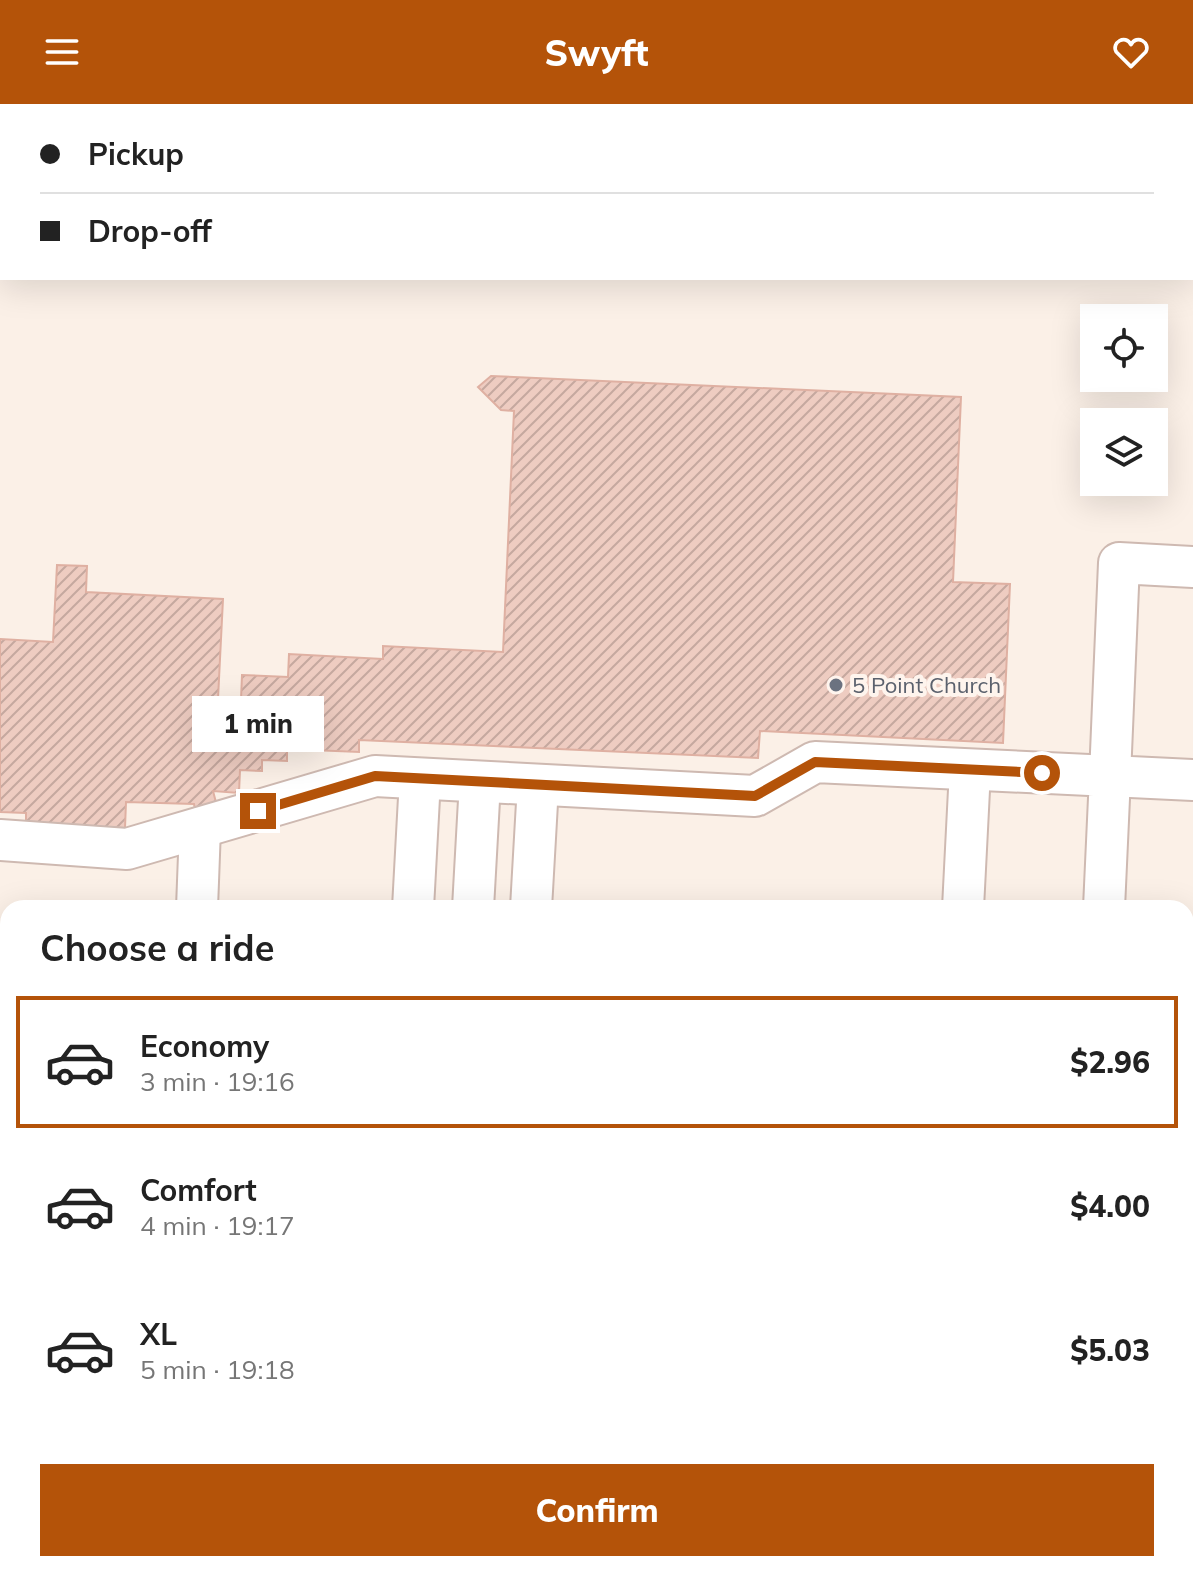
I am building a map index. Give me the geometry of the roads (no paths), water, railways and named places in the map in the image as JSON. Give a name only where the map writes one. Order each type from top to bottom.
[{"type":"street","points":[[1104,900],[1119,563],[1193,567]]},
{"type":"street","points":[[0,840],[127,849],[375,776],[755,796],[815,762],[1193,780]]},
{"type":"street","points":[[963,900],[970,770]]},
{"type":"street","points":[[413,900],[420,779]]},
{"type":"street","points":[[473,900],[480,782]]},
{"type":"street","points":[[531,900],[538,785]]},
{"type":"street","points":[[197,900],[200,828]]},
{"type":"place","name":"5 Point Church","points":[[836,685]]}]
